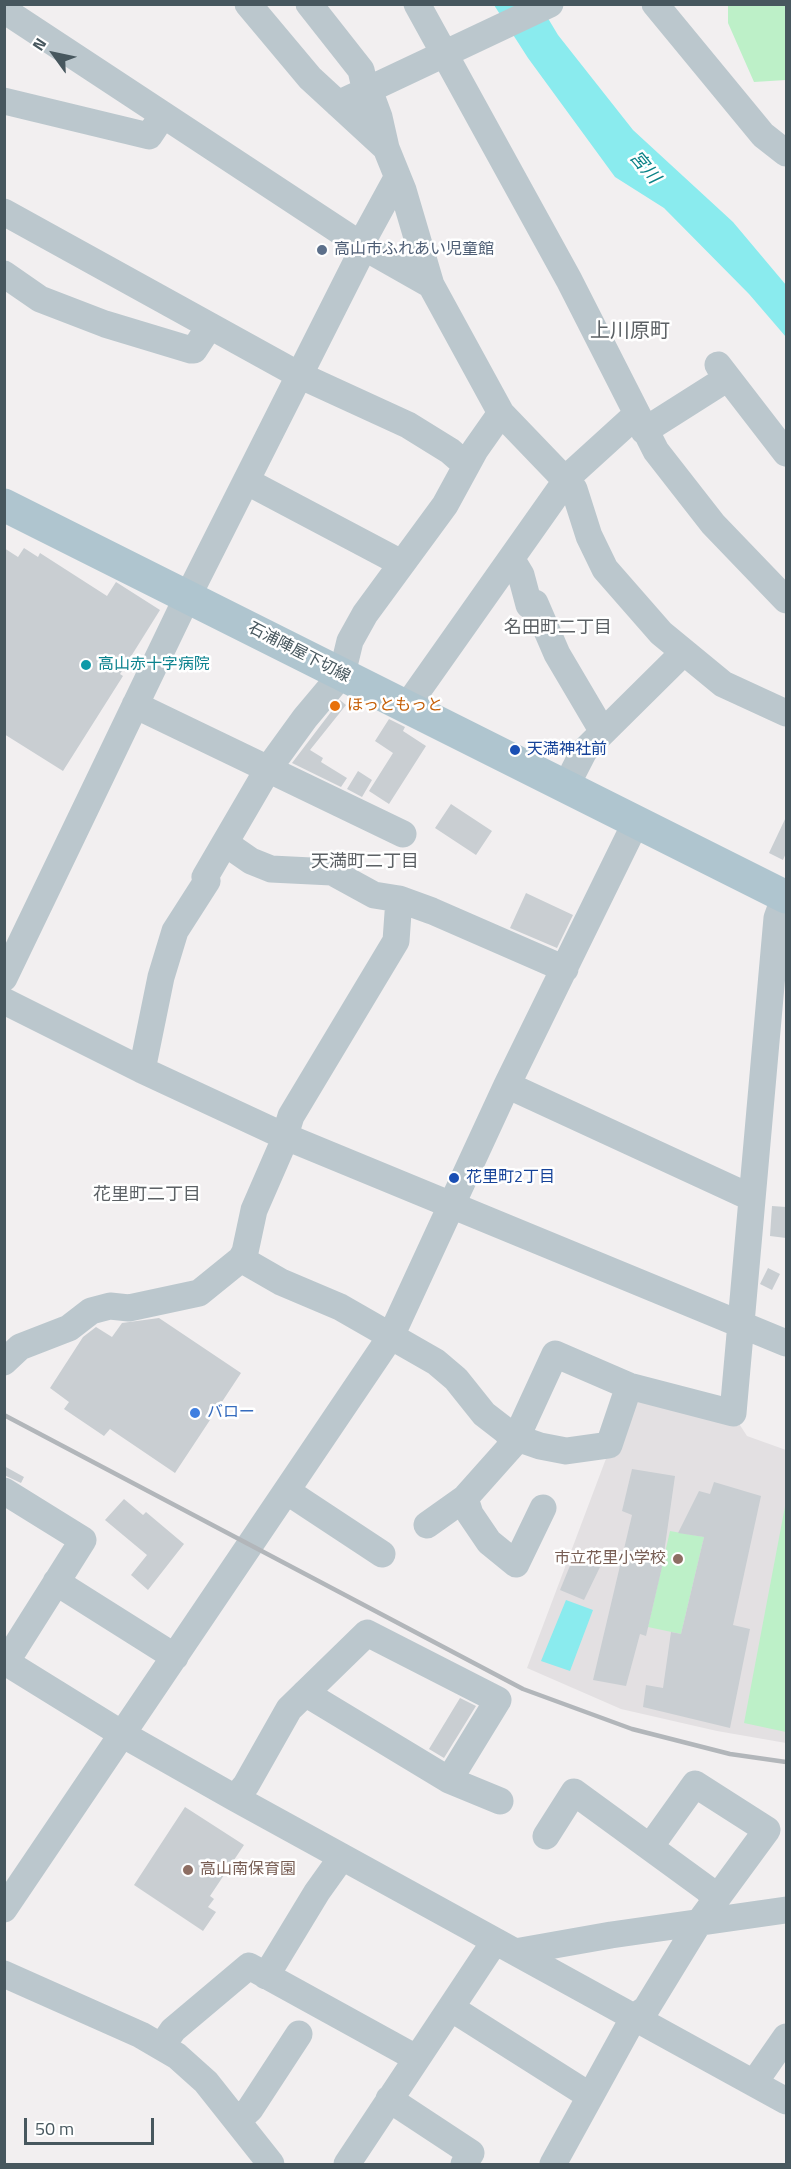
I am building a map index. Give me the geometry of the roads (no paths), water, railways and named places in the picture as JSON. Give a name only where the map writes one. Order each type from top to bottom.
[{"type":"main road","name":"石浦陣屋下切線","points":[[4,505],[786,896]]},
{"type":"street","points":[[248,4],[310,78],[386,148]]},
{"type":"street","points":[[309,4],[361,70],[380,117],[386,148],[398,177],[431,285],[501,413],[574,489],[591,543],[605,569],[644,614],[684,652],[723,684],[786,713]]},
{"type":"street","points":[[417,4],[564,270],[640,423],[671,474],[713,524],[786,600]]},
{"type":"street","points":[[338,104],[550,4]]},
{"type":"street","points":[[655,4],[680,38],[763,135],[786,153]]},
{"type":"street","points":[[4,10],[363,246],[431,285]]},
{"type":"street","points":[[4,101],[149,136],[162,115]]},
{"type":"street","points":[[4,978],[188,596],[398,177]]},
{"type":"street","points":[[4,212],[299,375],[408,425],[450,451],[466,465]]},
{"type":"street","points":[[4,274],[40,299],[105,324],[191,350],[194,350],[209,327]]},
{"type":"street","points":[[407,706],[566,481],[640,423],[722,372],[786,453]]},
{"type":"street","points":[[142,1070],[156,1000],[175,930],[207,880],[205,877],[268,769],[305,718],[342,674],[350,641],[365,614],[445,505],[466,465],[501,413]]},
{"type":"street","points":[[246,481],[401,563]]},
{"type":"street","points":[[512,560],[521,574],[529,604],[535,603],[557,654],[603,732]]},
{"type":"street","points":[[566,786],[584,751],[684,652]]},
{"type":"street","points":[[135,705],[403,834]]},
{"type":"street","points":[[4,1909],[288,1492],[391,1336],[507,1085],[637,820]]},
{"type":"street","points":[[225,843],[262,866],[271,869],[324,870],[374,895],[432,910],[565,969]]},
{"type":"street","points":[[427,1525],[465,1498],[515,1440],[555,1354],[629,1386],[733,1413],[777,918],[786,896]]},
{"type":"street","points":[[4,1362],[20,1347],[69,1328],[91,1311],[110,1306],[129,1308],[199,1293],[241,1259],[245,1252],[254,1210],[291,1116],[396,941],[409,904]]},
{"type":"street","points":[[4,1001],[142,1070],[284,1136],[786,1343]]},
{"type":"street","points":[[507,1085],[752,1198]]},
{"type":"street","points":[[241,1259],[312,1297],[317,1295],[436,1362],[456,1379],[484,1414],[515,1440],[566,1450],[609,1445],[629,1386]]},
{"type":"street","points":[[4,1491],[82,1540],[5,1661],[123,1734],[235,1798],[786,2101]]},
{"type":"street","points":[[288,1492],[382,1554]]},
{"type":"street","points":[[465,1498],[470,1514],[489,1542],[516,1564],[543,1508]]},
{"type":"street","points":[[56,1582],[175,1657]]},
{"type":"street","points":[[235,1798],[246,1785],[289,1708],[368,1633],[498,1700],[449,1780]]},
{"type":"street","points":[[305,1693],[449,1780],[500,1801]]},
{"type":"street","points":[[553,2164],[634,2017],[646,2009],[698,1924],[767,1830],[695,1784],[650,1847]]},
{"type":"street","points":[[546,1836],[574,1792],[707,1889],[716,1900]]},
{"type":"street","points":[[266,1976],[316,1892],[342,1857]]},
{"type":"street","points":[[347,2164],[451,2008],[505,1946],[698,1924],[786,1910]]},
{"type":"street","points":[[162,2046],[173,2030],[249,1966],[416,2058]]},
{"type":"street","points":[[4,1974],[162,2046],[191,2066],[271,2164]]},
{"type":"street","points":[[451,2008],[590,2096]]},
{"type":"street","points":[[237,2121],[250,2109],[299,2034]]},
{"type":"street","points":[[754,2083],[786,2037]]},
{"type":"street","points":[[389,2099],[471,2153],[464,2164]]},
{"type":"water","name":"宮川","points":[[494,5],[540,5],[558,35],[633,130],[733,222],[786,285],[786,337],[749,294],[664,208],[615,177],[528,58]]},
{"type":"water","points":[[566,1600],[593,1610],[570,1671],[541,1661]]},
{"type":"railway","points":[[4,1415],[523,1689],[632,1729],[730,1754],[786,1762]]},
{"type":"place","name":"高山市ふれあい児童館","points":[[322,250]]},
{"type":"place","name":"高山赤十字病院","points":[[86,665]]},
{"type":"place","name":"ほっともっと","points":[[335,706]]},
{"type":"place","name":"天満神社前","points":[[515,750]]},
{"type":"place","name":"花里町2丁目","points":[[454,1178]]},
{"type":"place","name":"バロー","points":[[195,1413]]},
{"type":"place","name":"市立花里小学校","points":[[678,1559]]},
{"type":"place","name":"高山南保育園","points":[[188,1870]]},
{"type":"district","name":"上川原町","points":[[630,332]]},
{"type":"district","name":"名田町二丁目","points":[[558,629]]},
{"type":"district","name":"天満町二丁目","points":[[365,863]]},
{"type":"district","name":"花里町二丁目","points":[[147,1196]]}]
